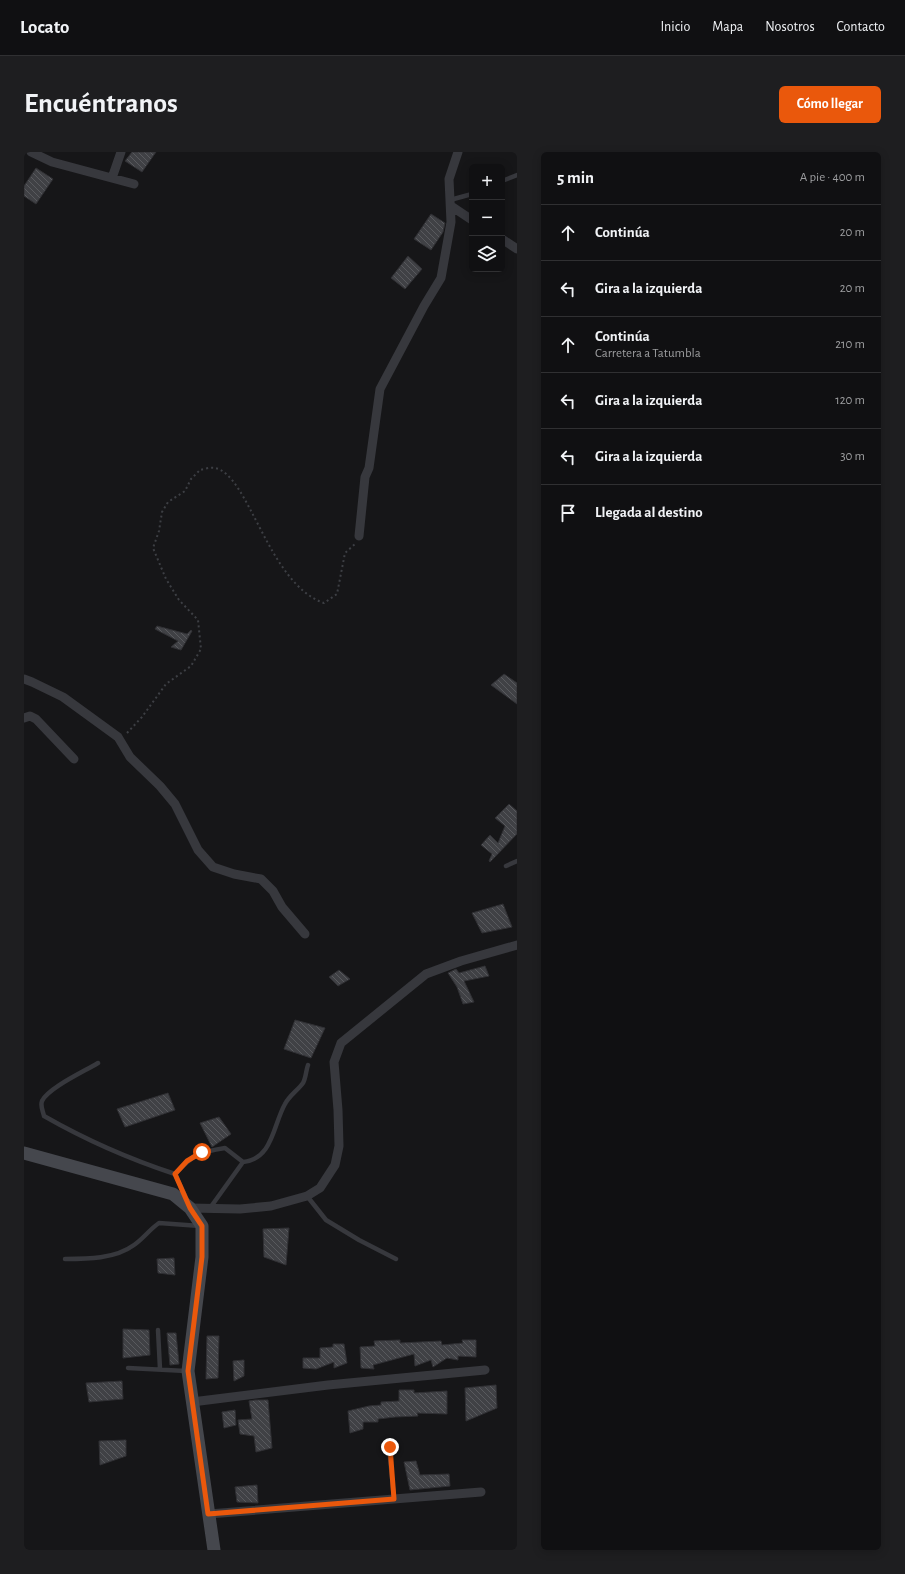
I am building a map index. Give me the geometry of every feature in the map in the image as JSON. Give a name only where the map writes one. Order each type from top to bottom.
[{"type":"main road","points":[[25,1152],[173,1194],[190,1208],[202,1226],[202,1257],[188,1371],[214,1550]]},
{"type":"street","points":[[31,152],[52,162],[134,184]]},
{"type":"street","points":[[112,178],[122,152]]},
{"type":"street","points":[[359,536],[365,477],[369,468],[380,388],[424,306],[441,278],[452,222],[449,179],[458,152]]},
{"type":"street","points":[[451,203],[469,218]]},
{"type":"street","points":[[505,241],[517,249]]},
{"type":"street","points":[[24,679],[63,697],[118,737],[130,757],[160,786],[175,804],[198,850],[213,867],[234,874],[261,879],[273,891],[282,907],[305,934]]},
{"type":"street","points":[[24,718],[30,716],[36,719],[74,759]]},
{"type":"street","points":[[190,1208],[240,1209],[271,1206],[307,1196],[320,1188],[335,1165],[339,1146],[334,1062],[341,1043],[426,974],[461,961],[517,945]]},
{"type":"street","points":[[192,1402],[328,1385],[485,1370]]},
{"type":"street","points":[[208,1514],[481,1492]]},
{"type":"lane","points":[[505,180],[517,175]]},
{"type":"lane","points":[[451,203],[469,195]]},
{"type":"lane","points":[[506,866],[517,861]]},
{"type":"lane","points":[[98,1063],[51,1091],[43,1100],[41,1106],[44,1116],[84,1138],[140,1162],[175,1174],[190,1208]]},
{"type":"lane","points":[[175,1174],[187,1161],[202,1152],[225,1148],[242,1162],[254,1161],[266,1147],[285,1103],[304,1082],[308,1065]]},
{"type":"lane","points":[[210,1208],[242,1162]]},
{"type":"lane","points":[[307,1196],[326,1220],[359,1240],[396,1259]]},
{"type":"lane","points":[[65,1259],[86,1259],[121,1252],[133,1246],[159,1223],[202,1226]]},
{"type":"lane","points":[[158,1330],[160,1369]]},
{"type":"lane","points":[[128,1368],[188,1371]]},
{"type":"lane","points":[[390,1447],[394,1499]]},
{"type":"path","points":[[120,740],[142,717],[166,684],[191,666],[200,649],[198,620],[179,600],[166,579],[153,548],[159,531],[162,512],[168,502],[185,491],[191,479],[200,470],[215,468],[226,474],[240,490],[274,557],[291,580],[307,596],[316,601],[324,604],[337,594],[346,552],[354,546],[359,536]]},
{"type":"building","points":[[132,152],[156,152],[142,172],[125,161]]},
{"type":"building","points":[[36,168],[53,179],[36,204],[24,196],[24,186]]},
{"type":"building","points":[[431,214],[445,223],[443,232],[431,250],[414,239]]},
{"type":"building","points":[[408,256],[422,269],[405,289],[391,278]]},
{"type":"building","points":[[157,626],[187,634],[191,630],[192,631],[181,650],[171,647],[178,641],[155,629]]},
{"type":"building","points":[[504,674],[517,683],[517,704],[491,685]]},
{"type":"building","points":[[509,804],[517,811],[517,834],[490,862],[489,861],[492,854],[481,845],[490,835],[498,843],[505,826],[495,818]]},
{"type":"building","points":[[503,904],[512,927],[482,933],[472,913]]},
{"type":"building","points":[[485,966],[489,976],[464,981],[474,1002],[463,1004],[457,987],[448,973],[456,969],[459,973]]},
{"type":"building","points":[[339,970],[350,979],[338,986],[329,977]]},
{"type":"building","points":[[295,1020],[325,1028],[311,1058],[284,1049]]},
{"type":"building","points":[[168,1093],[175,1110],[125,1127],[117,1109]]},
{"type":"building","points":[[219,1117],[231,1134],[212,1147],[200,1123]]},
{"type":"building","points":[[289,1228],[286,1265],[264,1257],[263,1229]]},
{"type":"building","points":[[174,1258],[175,1275],[158,1273],[157,1259]]},
{"type":"building","points":[[123,1329],[149,1330],[150,1355],[123,1358]]},
{"type":"building","points":[[167,1333],[176,1333],[179,1364],[170,1365]]},
{"type":"building","points":[[207,1336],[219,1336],[218,1378],[206,1379]]},
{"type":"building","points":[[400,1340],[400,1343],[441,1341],[442,1345],[463,1343],[462,1340],[476,1340],[476,1357],[458,1356],[458,1360],[447,1358],[433,1367],[431,1360],[415,1366],[414,1354],[373,1365],[374,1369],[361,1368],[360,1347],[375,1346],[374,1341]]},
{"type":"building","points":[[333,1344],[344,1344],[347,1363],[334,1368],[334,1362],[316,1369],[303,1368],[303,1358],[320,1358],[320,1348],[333,1347]]},
{"type":"building","points":[[244,1360],[244,1376],[234,1381],[233,1361]]},
{"type":"building","points":[[122,1381],[123,1399],[89,1402],[86,1383]]},
{"type":"building","points":[[496,1385],[497,1408],[466,1421],[465,1388]]},
{"type":"building","points":[[399,1390],[414,1390],[414,1393],[447,1391],[447,1414],[417,1413],[418,1416],[378,1419],[378,1422],[363,1422],[363,1429],[350,1433],[348,1411],[381,1405],[381,1402],[399,1401]]},
{"type":"building","points":[[268,1400],[272,1448],[256,1452],[254,1436],[240,1434],[238,1420],[252,1419],[249,1401]]},
{"type":"building","points":[[235,1410],[236,1425],[224,1428],[222,1412]]},
{"type":"building","points":[[126,1440],[126,1456],[100,1465],[99,1441]]},
{"type":"building","points":[[416,1461],[420,1475],[449,1474],[450,1486],[410,1490],[404,1462]]},
{"type":"building","points":[[257,1485],[258,1503],[237,1502],[235,1487]]},
{"type":"route","points":[[202,1152],[187,1161],[175,1174],[190,1208],[202,1226],[202,1257],[188,1371],[208,1514],[394,1499],[390,1447]]}]
